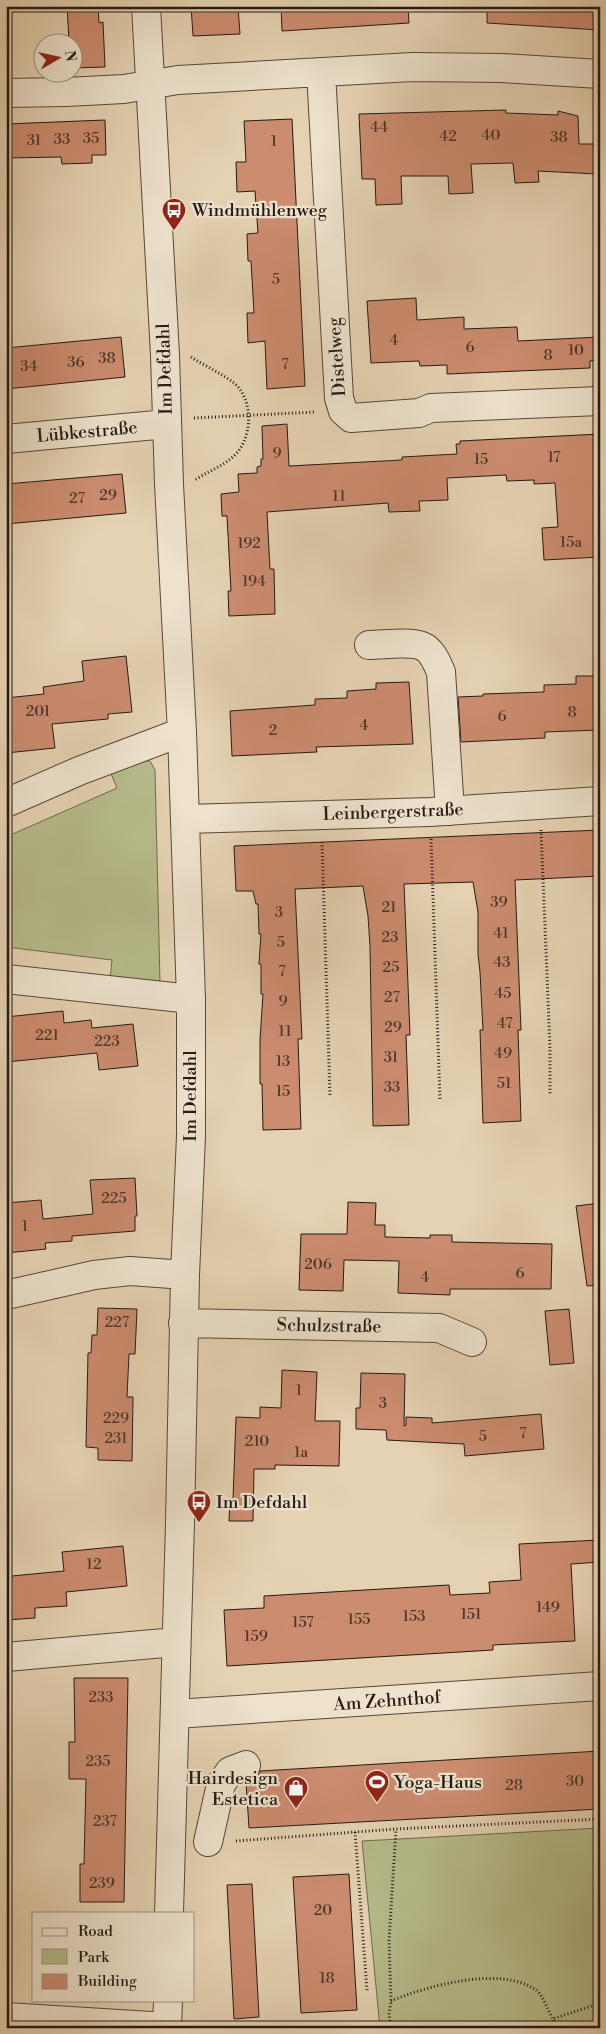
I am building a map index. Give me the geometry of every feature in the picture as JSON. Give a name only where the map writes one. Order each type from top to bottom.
[{"type":"street","name":"Im Defdahl","points":[[146,6],[165,355],[179,421],[182,732],[191,1000],[191,1136],[183,1323],[180,1513],[169,1912]]},
{"type":"street","points":[[6,93],[124,89],[178,80],[413,67],[502,68],[600,74]]},
{"type":"street","name":"Distelweg","points":[[322,72],[339,398],[343,411],[351,418],[419,413],[431,408],[600,401]]},
{"type":"street","name":"Lübkestraße","points":[[6,439],[179,421]]},
{"type":"street","points":[[369,645],[403,644],[422,646],[436,660],[441,672],[450,811]]},
{"type":"street","points":[[6,803],[79,771],[182,732]]},
{"type":"street","name":"Leinbergerstraße","points":[[185,819],[450,811],[600,801]]},
{"type":"street","points":[[6,979],[191,1000]]},
{"type":"street","points":[[6,1295],[94,1274],[130,1271],[185,1275]]},
{"type":"street","name":"Schulzstraße","points":[[183,1323],[440,1328],[472,1342]]},
{"type":"street","points":[[6,1657],[176,1642]]},
{"type":"street","name":"Am Zehnthof","points":[[175,1714],[600,1686]]},
{"type":"street","points":[[172,1844],[215,1842],[221,1784],[230,1771],[246,1765]]},
{"type":"street","points":[[6,2018],[167,2028],[168,2002]]},
{"type":"path","points":[[187,354],[233,383],[244,396],[248,414],[247,430],[240,449],[234,456],[194,480]]},
{"type":"path","points":[[179,421],[248,414],[343,411]]},
{"type":"path","points":[[541,821],[550,1048],[550,1095]]},
{"type":"path","points":[[430,836],[440,1100]]},
{"type":"path","points":[[322,840],[330,1096]]},
{"type":"path","points":[[215,1842],[396,1829],[600,1819]]},
{"type":"path","points":[[391,2028],[389,2014],[391,2001],[389,1941],[396,1829]]},
{"type":"path","points":[[355,1832],[367,1990]]},
{"type":"path","points":[[391,2001],[444,1983],[477,1979],[505,1979],[522,1982],[537,1991],[553,2019],[555,2028]]},
{"type":"path","points":[[553,2019],[600,2003]]},
{"type":"green space","points":[[135,760],[150,761],[155,770],[160,983],[110,980],[112,960],[6,947],[6,837],[117,788],[109,769]]},
{"type":"green space","points":[[600,1828],[600,2028],[380,2028],[362,1841]]},
{"type":"building","points":[[67,6],[98,6],[99,23],[103,22],[105,67],[82,68],[82,32],[68,32]]},
{"type":"building","points":[[191,6],[238,6],[240,34],[193,36]]},
{"type":"building","points":[[281,6],[408,6],[409,23],[282,31]]},
{"type":"building","points":[[487,6],[600,6],[600,30],[487,23]]},
{"type":"building","points":[[506,110],[506,113],[558,115],[558,111],[578,116],[579,144],[594,144],[597,174],[538,171],[539,182],[515,183],[513,163],[471,164],[473,193],[449,194],[448,176],[401,176],[402,204],[376,205],[375,179],[362,179],[359,114]]},
{"type":"building","points":[[292,119],[305,386],[267,389],[265,341],[248,343],[247,313],[254,313],[251,261],[248,261],[247,234],[258,233],[255,191],[237,192],[236,162],[246,162],[244,121]]},
{"type":"building","points":[[105,120],[106,155],[92,155],[92,163],[62,164],[61,157],[6,158],[6,124]]},
{"type":"building","points":[[416,298],[417,320],[464,317],[464,329],[517,327],[518,341],[600,337],[600,360],[590,361],[590,368],[447,374],[447,365],[420,366],[419,361],[371,363],[367,301]]},
{"type":"building","points":[[121,337],[125,377],[6,389],[6,348]]},
{"type":"building","points":[[287,424],[289,466],[402,460],[402,457],[457,454],[456,444],[460,444],[460,441],[600,434],[600,557],[544,560],[542,528],[558,527],[555,483],[534,484],[534,480],[507,481],[506,475],[447,478],[448,500],[419,501],[420,511],[389,512],[388,503],[267,512],[270,569],[274,569],[275,614],[229,616],[228,591],[231,591],[227,516],[222,516],[221,494],[239,492],[238,474],[257,473],[257,467],[261,466],[261,459],[263,459],[262,426]]},
{"type":"building","points":[[122,474],[126,513],[6,524],[6,484]]},
{"type":"building","points":[[126,656],[132,712],[108,714],[108,719],[52,724],[55,748],[6,753],[6,698],[44,694],[43,687],[84,681],[82,661]]},
{"type":"building","points":[[576,676],[600,676],[600,730],[545,732],[545,738],[461,742],[458,697],[483,696],[483,694],[544,692],[544,685],[576,684]]},
{"type":"building","points":[[409,682],[413,744],[316,747],[317,752],[232,756],[230,711],[315,705],[315,699],[347,698],[347,691],[376,689],[376,683]]},
{"type":"building","points":[[600,830],[600,876],[515,880],[521,1030],[518,1030],[521,1121],[483,1123],[480,1030],[483,1030],[478,954],[478,912],[473,882],[404,884],[410,1035],[406,1035],[409,1125],[373,1126],[370,946],[363,886],[295,889],[302,1039],[298,1039],[301,1129],[263,1130],[260,1040],[263,994],[261,994],[261,964],[259,964],[261,934],[259,934],[258,904],[256,904],[253,891],[236,891],[234,846]]},
{"type":"building","points":[[63,1011],[64,1023],[91,1020],[92,1028],[133,1024],[138,1066],[99,1070],[97,1053],[6,1062],[6,1017]]},
{"type":"building","points":[[135,1178],[137,1216],[135,1216],[135,1231],[72,1236],[72,1241],[45,1243],[46,1249],[6,1253],[6,1203],[41,1200],[43,1219],[93,1214],[90,1180]]},
{"type":"building","points":[[348,1202],[376,1203],[375,1225],[385,1225],[385,1237],[430,1238],[430,1235],[452,1235],[452,1242],[552,1244],[551,1289],[450,1289],[450,1295],[398,1293],[399,1261],[344,1260],[343,1291],[299,1290],[301,1234],[347,1234]]},
{"type":"building","points":[[600,1203],[600,1285],[587,1286],[576,1206]]},
{"type":"building","points":[[98,1308],[137,1309],[135,1354],[129,1354],[127,1397],[133,1397],[132,1461],[98,1460],[98,1448],[86,1447],[88,1353],[91,1353],[92,1335],[97,1335]]},
{"type":"building","points":[[569,1309],[574,1363],[550,1365],[545,1311]]},
{"type":"building","points":[[282,1370],[317,1372],[315,1421],[340,1421],[339,1466],[275,1465],[275,1469],[254,1469],[253,1521],[229,1521],[230,1499],[233,1499],[236,1417],[260,1418],[260,1407],[281,1408]]},
{"type":"building","points":[[361,1373],[405,1374],[404,1426],[406,1425],[406,1417],[432,1418],[432,1423],[541,1414],[544,1449],[465,1456],[464,1444],[387,1440],[386,1430],[356,1429],[356,1408],[360,1408]]},
{"type":"building","points":[[600,1540],[600,1562],[571,1564],[575,1641],[493,1645],[493,1650],[227,1666],[224,1610],[264,1608],[264,1596],[449,1585],[450,1595],[490,1593],[489,1582],[521,1580],[519,1544]]},
{"type":"building","points":[[123,1546],[127,1586],[66,1592],[67,1606],[35,1608],[35,1618],[6,1620],[6,1582],[12,1582],[12,1576],[64,1571],[62,1552]]},
{"type":"building","points":[[74,1678],[128,1678],[124,1902],[80,1902],[80,1864],[84,1864],[86,1779],[69,1779],[69,1742],[75,1742]]},
{"type":"building","points":[[600,1751],[600,1809],[249,1828],[246,1782],[258,1775],[260,1771]]},
{"type":"building","points":[[349,1874],[357,2010],[301,2013],[293,1877]]},
{"type":"building","points":[[252,1884],[259,2017],[234,2019],[227,1885]]},
{"type":"place","name":"Windmühlenweg","points":[[174,231]]},
{"type":"place","name":"Im Defdahl","points":[[199,1523]]},
{"type":"place","name":"Yoga-Haus","points":[[377,1803]]},
{"type":"place","name":"Hairdesign Estetica","points":[[296,1809]]}]
